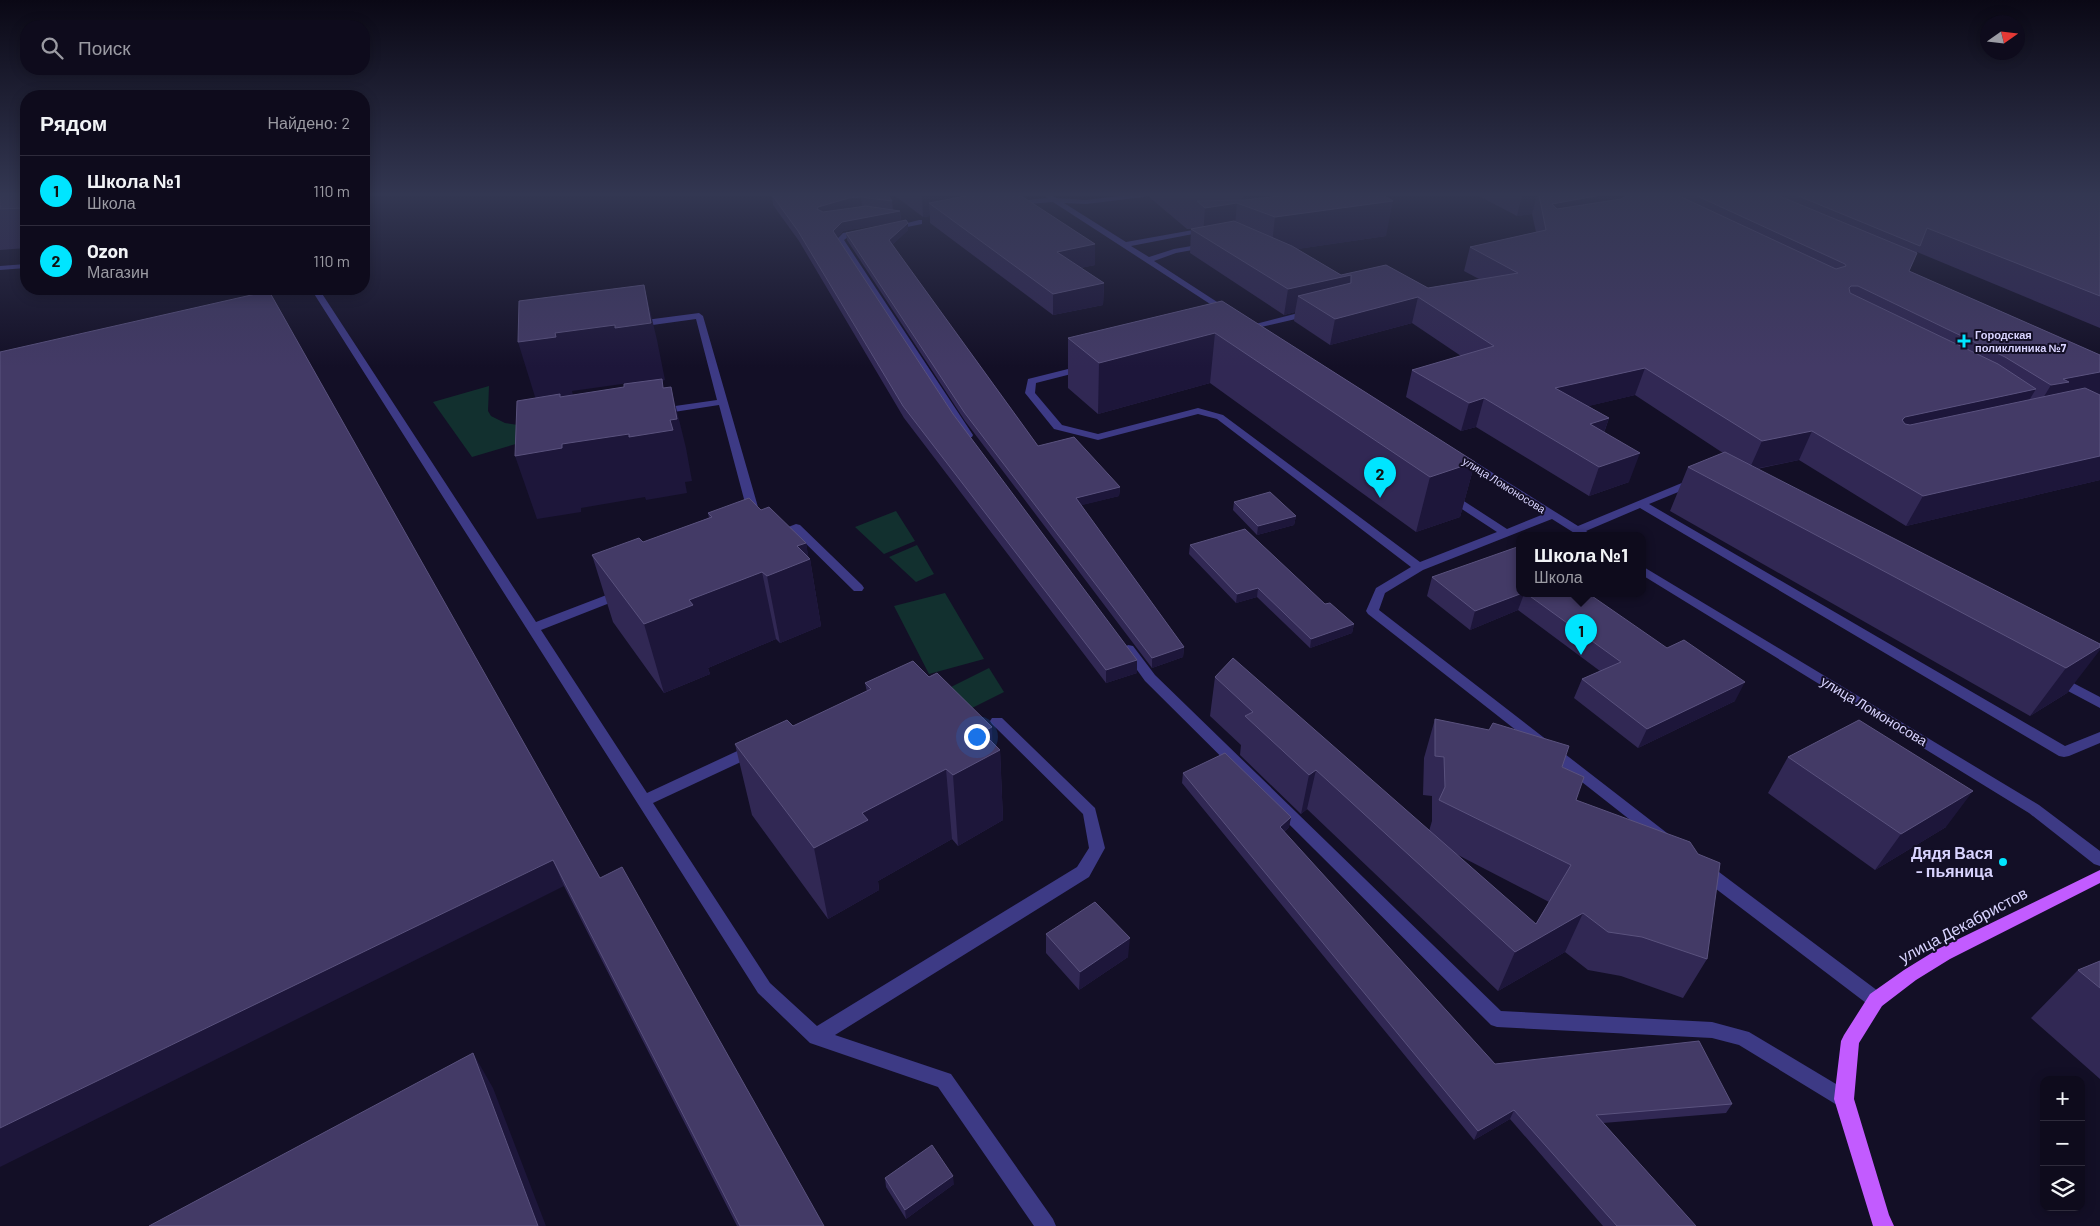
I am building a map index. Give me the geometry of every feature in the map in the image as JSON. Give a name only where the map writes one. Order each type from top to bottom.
[{"type":"main road","name":"улица Декабристов","points":[[1884,1226],[1880,1219],[1844,1099],[1850,1041],[1876,1000],[1910,975],[1944,954],[2100,876]]},
{"type":"street","points":[[848,252],[959,423],[977,447]]},
{"type":"street","points":[[1136,252],[1247,324]]},
{"type":"street","points":[[1148,260],[1170,252]]},
{"type":"street","points":[[0,268],[20,266]]},
{"type":"street","points":[[319,295],[764,988],[816,1037],[944,1080],[1046,1226]]},
{"type":"street","points":[[1234,330],[1247,324],[1318,311]]},
{"type":"street","points":[[630,325],[699,316],[757,524]]},
{"type":"street","points":[[1097,365],[1031,381],[1030,393],[1058,427],[1098,437],[1198,410],[1220,417],[1419,567]]},
{"type":"street","points":[[647,414],[723,402]]},
{"type":"street","name":"улица Ломоносова","points":[[1452,452],[1580,532]]},
{"type":"street","points":[[1584,532],[1641,504],[1693,482],[1701,486]]},
{"type":"street","points":[[1440,490],[1506,533]]},
{"type":"street","points":[[1641,504],[2064,752],[2100,737]]},
{"type":"street","points":[[1552,515],[1419,567],[1380,591],[1372,611],[1676,848]]},
{"type":"street","points":[[761,541],[796,527],[858,588]]},
{"type":"street","name":"улица Ломоносова","points":[[1646,572],[2034,809],[2100,860]]},
{"type":"street","points":[[533,628],[633,590]]},
{"type":"street","points":[[1120,638],[1150,678],[1498,1019],[1712,1030],[1743,1038],[1844,1099]]},
{"type":"street","points":[[2048,674],[2100,703]]},
{"type":"street","points":[[816,1037],[1083,872],[1097,848],[1090,812],[997,721]]},
{"type":"street","points":[[644,801],[769,742]]},
{"type":"street","points":[[1692,861],[1876,1000]]},
{"type":"green space","points":[[489,386],[488,411],[491,416],[505,423],[525,426],[536,438],[472,457],[433,402]]},
{"type":"green space","points":[[896,511],[915,541],[884,554],[855,527]]},
{"type":"green space","points":[[917,545],[934,574],[916,582],[889,557]]},
{"type":"green space","points":[[945,593],[984,659],[929,674],[894,606]]},
{"type":"green space","points":[[989,668],[1004,692],[960,714],[939,693]]},
{"type":"building","points":[[811,252],[847,252],[953,414],[1137,660],[1106,670],[903,406]]},
{"type":"building","points":[[859,252],[898,252],[1038,446],[1074,437],[1120,487],[1076,498],[1184,647],[1152,658],[964,412]]},
{"type":"building","points":[[996,252],[1057,252],[1104,283],[1053,294]]},
{"type":"building","points":[[1229,252],[1302,252],[1341,275],[1386,265],[1428,288],[1518,273],[1480,252],[1800,252],[1836,269],[1846,266],[1819,252],[1915,252],[1917,253],[1909,271],[2100,355],[2100,372],[2063,379],[2069,382],[2051,385],[2005,357],[1858,286],[1851,286],[1849,288],[1850,293],[1998,364],[2036,389],[1905,417],[1902,420],[1905,424],[1910,425],[2085,388],[2100,395],[2100,456],[1923,496],[1812,431],[1762,441],[1645,368],[1555,388],[1609,418],[1590,424],[1640,453],[1599,467],[1484,398],[1469,403],[1412,370],[1494,346],[1418,297],[1335,319],[1298,296],[1351,283],[1351,275],[1288,289]]},
{"type":"building","points":[[1989,252],[2100,252],[2100,296]]},
{"type":"building","points":[[644,285],[651,323],[615,328],[615,325],[555,333],[556,337],[518,342],[519,301]]},
{"type":"building","points":[[251,295],[271,295],[600,878],[622,867],[824,1226],[740,1226],[553,860],[0,1128],[0,352]]},
{"type":"building","points":[[1222,301],[1475,462],[1430,477],[1215,333],[1099,363],[1068,338]]},
{"type":"building","points":[[662,379],[663,388],[671,387],[677,419],[670,420],[673,430],[629,437],[629,434],[562,444],[562,448],[515,456],[517,401],[560,394],[560,397],[624,387],[624,384]]},
{"type":"building","points":[[1725,452],[2100,644],[2100,647],[2066,668],[1688,467]]},
{"type":"building","points":[[1270,492],[1296,516],[1258,526],[1234,502]]},
{"type":"building","points":[[749,498],[761,510],[769,507],[806,543],[797,546],[810,559],[767,576],[762,572],[689,600],[693,605],[644,624],[592,555],[639,538],[643,542],[712,517],[708,513]]},
{"type":"building","points":[[1245,529],[1325,604],[1330,603],[1354,624],[1311,639],[1258,588],[1237,594],[1190,545]]},
{"type":"building","points":[[1516,547],[1516,596],[1475,611],[1432,577]]},
{"type":"building","points":[[1531,597],[1593,597],[1667,648],[1684,640],[1745,682],[1647,729],[1582,679],[1621,662]]},
{"type":"building","points":[[1233,658],[1536,924],[1571,865],[1439,800],[1445,787],[1444,757],[1435,756],[1435,719],[1489,730],[1493,723],[1569,746],[1562,767],[1584,777],[1576,800],[1690,842],[1698,854],[1720,863],[1707,959],[1642,937],[1608,932],[1583,913],[1515,952],[1316,770],[1309,775],[1245,716],[1253,712],[1215,677]]},
{"type":"building","points":[[913,661],[929,677],[937,673],[992,727],[982,732],[1000,750],[953,775],[946,769],[862,813],[868,820],[814,848],[735,744],[787,720],[793,726],[871,689],[865,683]]},
{"type":"building","points":[[1859,720],[1973,791],[1901,834],[1788,757]]},
{"type":"building","points":[[1225,753],[1291,817],[1280,827],[1495,1064],[1699,1041],[1732,1104],[1596,1115],[1696,1226],[1617,1226],[1514,1110],[1478,1131],[1183,773]]},
{"type":"building","points":[[1095,902],[1130,938],[1080,972],[1046,934]]},
{"type":"building","points":[[2100,961],[2100,988],[2078,970]]},
{"type":"building","points":[[473,1053],[538,1226],[149,1226]]},
{"type":"building","points":[[932,1145],[953,1176],[905,1210],[885,1178]]},
{"type":"place","name":"Городская поликлиника №7","points":[[1964,341]]},
{"type":"place","name":"Ozon","points":[[1380,498]]},
{"type":"place","name":"Школа №1","points":[[1581,655]]},
{"type":"place","name":"Дядя Вася - пьяница","points":[[2003,862]]}]
